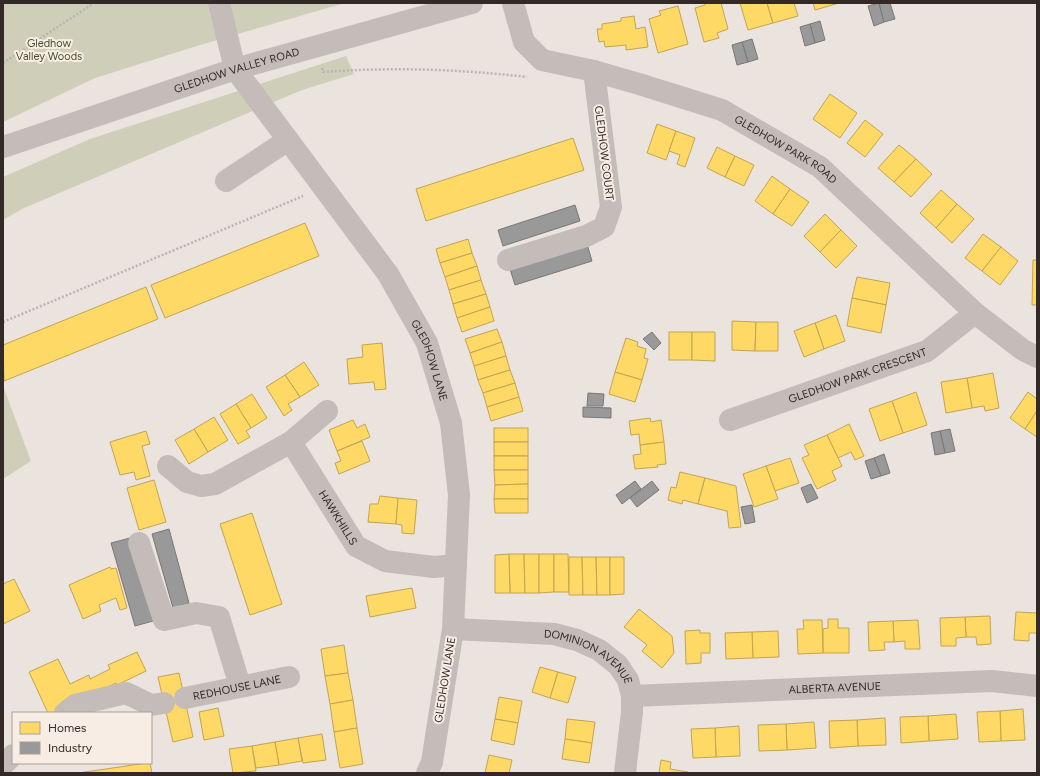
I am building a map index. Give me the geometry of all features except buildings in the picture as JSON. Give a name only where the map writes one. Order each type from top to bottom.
[{"type":"street","name":"GLEDHOW LANE","points":[[219,3],[235,69],[388,274],[427,344],[451,423],[459,495],[453,629],[432,762],[427,773]]},
{"type":"street","name":"GLEDHOW VALLEY ROAD","points":[[3,147],[235,69],[472,3]]},
{"type":"street","name":"GLEDHOW PARK ROAD","points":[[513,3],[524,42],[542,60],[594,71],[722,110],[820,167],[975,313],[1023,350],[1037,357]]},
{"type":"street","name":"GLEDHOW COURT","points":[[508,260],[586,236],[604,227],[612,207],[594,71]]},
{"type":"street","points":[[226,181],[288,140]]},
{"type":"street","name":"GLEDHOW PARK CRESCENT","points":[[730,420],[927,351],[975,313]]},
{"type":"street","points":[[168,466],[187,482],[201,486],[215,484],[291,442],[327,411]]},
{"type":"street","name":"HAWKHILLS","points":[[291,442],[356,546],[385,561],[434,567],[456,565]]},
{"type":"street","points":[[139,543],[164,620],[196,613],[219,617],[240,686]]},
{"type":"street","name":"DOMINION AVENUE","points":[[453,629],[554,634],[577,640],[599,650],[618,665],[628,680],[632,696],[632,712],[625,773]]},
{"type":"street","name":"REDHOUSE LANE","points":[[65,712],[75,705],[126,693],[151,705],[289,677]]},
{"type":"street","name":"ALBERTA AVENUE","points":[[632,696],[992,681],[1037,686]]},
{"type":"street","points":[[3,765],[12,756]]},
{"type":"path","points":[[3,63],[94,3]]},
{"type":"path","points":[[315,46],[323,72],[366,69],[422,70],[491,72],[528,77]]},
{"type":"path","points":[[3,322],[324,188]]},
{"type":"green space","name":"Gledhow Valley Woods","points":[[3,3],[345,3],[200,45],[95,78],[3,122]]},
{"type":"green space","points":[[346,56],[354,74],[302,90],[24,208],[3,220],[3,177],[90,139]]},
{"type":"green space","points":[[3,386],[31,461],[3,479]]}]
